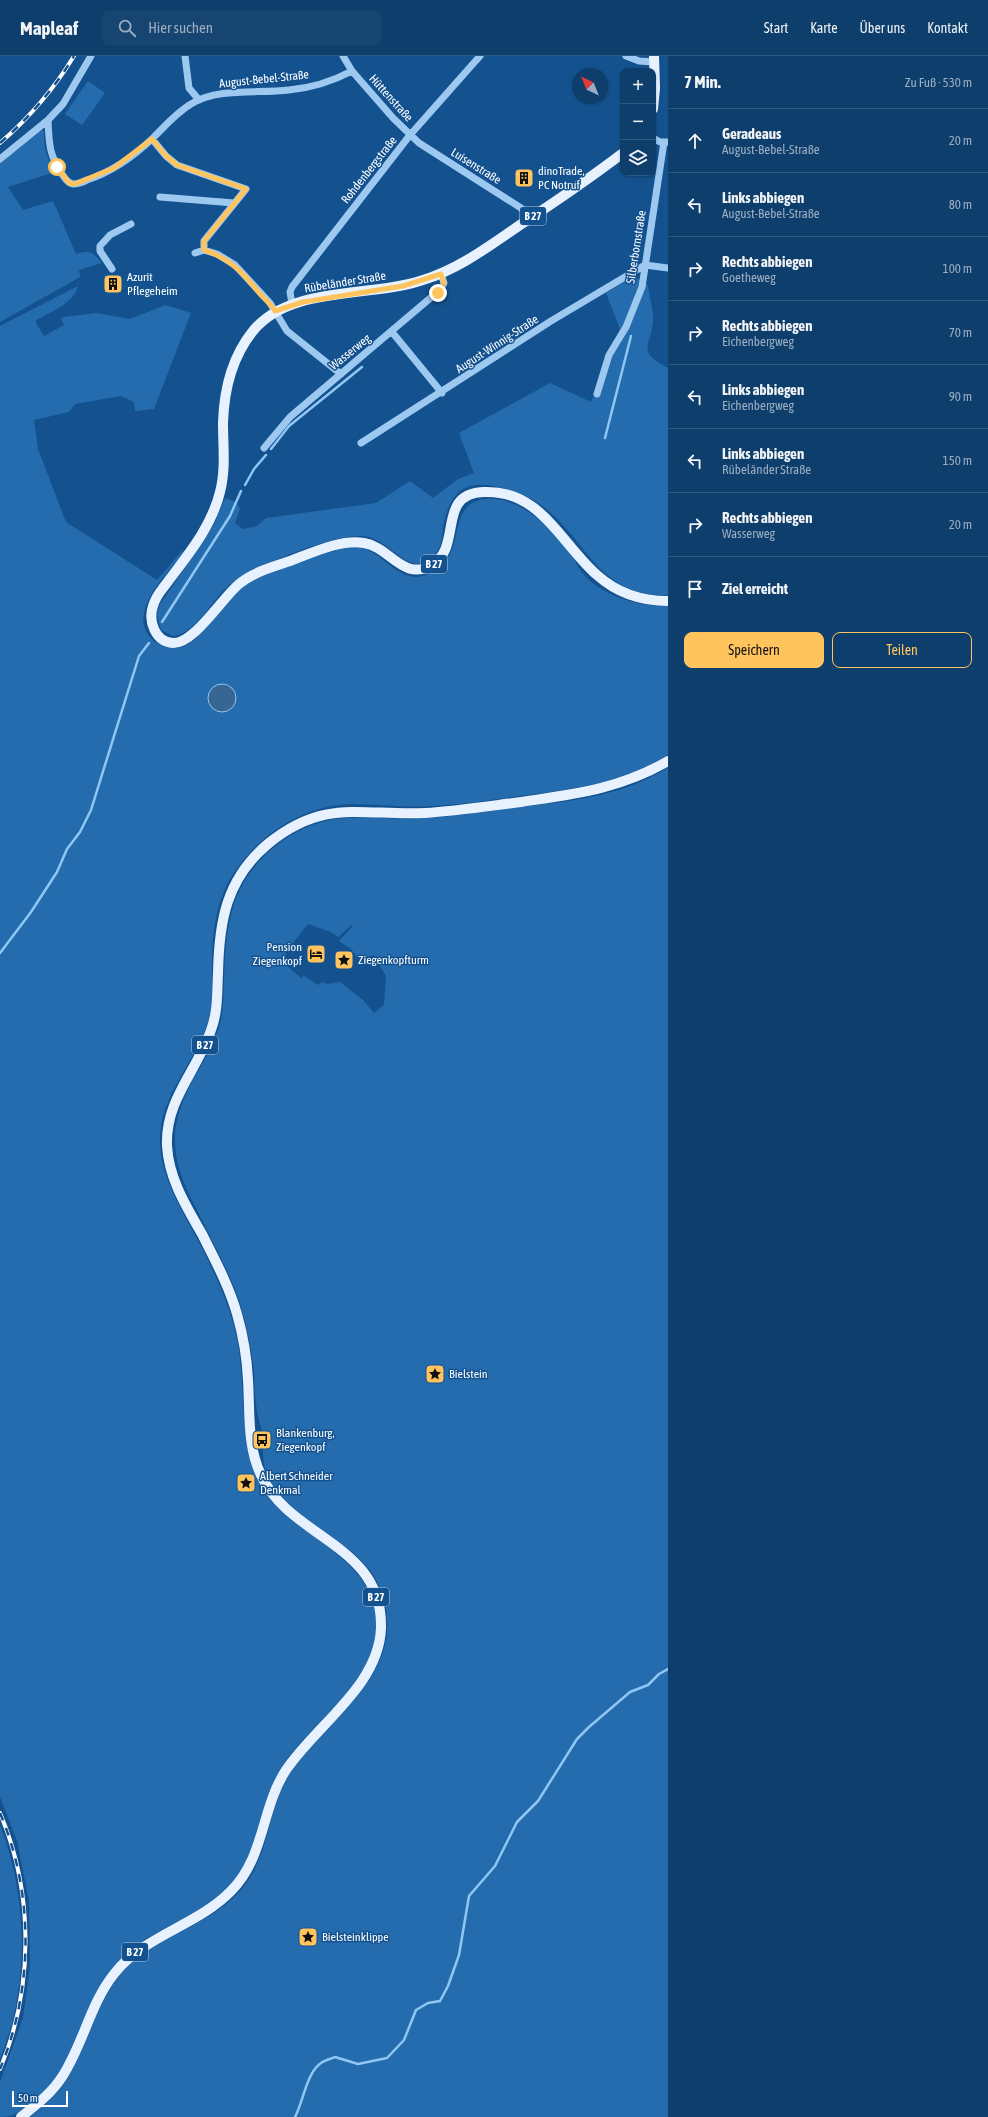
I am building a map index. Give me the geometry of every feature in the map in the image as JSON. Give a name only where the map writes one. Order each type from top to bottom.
[{"type":"main road","points":[[653,104],[655,88],[654,59]]},
{"type":"main road","name":"Rübeländer Straße","points":[[620,155],[530,218],[463,262],[441,274],[403,286],[292,304],[275,311],[251,334],[240,350],[231,371],[224,406],[222,482],[216,506],[203,533],[153,604],[151,614],[152,626],[159,637],[168,642],[181,642],[192,635],[228,594],[254,575],[330,547],[350,543],[364,543],[382,550],[402,567],[419,570],[432,566],[445,552],[453,513],[458,503],[466,496],[483,492],[507,496],[538,510],[558,530],[591,570],[616,588],[638,598],[668,601]]},
{"type":"main road","name":"B 27","points":[[21,2117],[47,2096],[60,2081],[104,1988],[126,1960],[145,1945],[216,1905],[241,1880],[250,1868],[258,1849],[272,1796],[284,1772],[361,1682],[374,1660],[380,1637],[378,1602],[370,1581],[364,1571],[338,1547],[285,1508],[268,1489],[259,1472],[251,1441],[247,1364],[238,1317],[222,1275],[178,1190],[169,1165],[167,1139],[171,1111],[177,1094],[207,1041],[214,1020],[221,924],[233,889],[246,867],[264,847],[287,830],[320,816],[360,810],[426,813],[569,795],[617,785],[643,775],[668,761]]},
{"type":"street","points":[[0,159],[48,120],[63,104],[91,56]]},
{"type":"street","points":[[185,56],[189,88],[199,100]]},
{"type":"street","name":"Hüttenstraße","points":[[343,56],[352,70],[410,135]]},
{"type":"street","name":"Rohdenbergstraße","points":[[292,304],[290,292],[292,287],[410,135],[480,56]]},
{"type":"street","points":[[626,56],[639,61],[654,59]]},
{"type":"street","name":"August-Bebel-Straße","points":[[48,120],[50,152],[64,177],[69,183],[75,184],[114,168],[152,139],[177,114],[199,100],[217,95],[290,90],[307,87],[326,82],[352,70]]},
{"type":"street","name":"Luisenstraße","points":[[410,135],[428,150],[521,208],[530,218]]},
{"type":"street","points":[[152,139],[166,156],[177,165],[246,189],[204,241],[204,250]]},
{"type":"street","points":[[656,139],[666,142]]},
{"type":"street","name":"Silberbornstraße","points":[[597,394],[609,355],[626,327],[642,287],[666,142]]},
{"type":"street","points":[[160,197],[234,204]]},
{"type":"street","points":[[112,269],[100,251],[100,246],[110,235],[131,224]]},
{"type":"street","points":[[195,253],[204,250],[217,254],[235,265],[270,303],[287,331],[341,374]]},
{"type":"street","points":[[646,265],[668,268]]},
{"type":"street","name":"August-Winnig-Straße","points":[[361,444],[442,393],[551,321],[646,265]]},
{"type":"street","name":"Wasserweg","points":[[264,448],[290,418],[442,289],[444,283],[441,274]]},
{"type":"street","points":[[392,332],[442,393]]},
{"type":"shaded area","points":[[88,81],[105,93],[82,125],[65,114]]},
{"type":"shaded area","points":[[41,130],[44,131],[44,142],[49,162],[55,172],[8,187],[23,210],[53,201],[76,254],[88,252],[94,254],[102,263],[79,270],[80,277],[0,322],[0,162]]},
{"type":"shaded area","points":[[633,276],[648,285],[653,322],[647,348],[648,353],[668,368],[668,595],[645,593],[626,587],[610,578],[560,522],[535,501],[502,488],[489,485],[478,485],[468,487],[455,497],[446,515],[439,548],[432,557],[421,563],[407,561],[379,541],[371,538],[351,536],[338,539],[293,553],[253,569],[223,591],[201,618],[187,631],[173,636],[161,630],[157,615],[160,604],[205,539],[215,522],[225,498],[236,502],[240,509],[235,523],[243,529],[257,526],[266,518],[376,503],[410,481],[433,498],[458,479],[474,473],[459,433],[550,383],[591,402],[620,329],[606,293]]},
{"type":"shaded area","points":[[78,286],[76,292],[67,302],[36,320],[37,325],[44,336],[64,325],[61,319],[64,317],[96,313],[130,319],[165,305],[191,313],[154,409],[135,411],[134,402],[121,396],[75,404],[69,412],[34,420],[38,449],[66,522],[157,580],[182,551],[184,552],[159,583],[151,595],[146,607],[143,619],[146,631],[154,641],[160,645],[171,648],[179,648],[189,644],[204,630],[234,595],[249,583],[273,571],[342,549],[360,547],[368,550],[399,572],[408,576],[416,577],[426,575],[440,567],[449,557],[454,545],[460,520],[465,510],[473,503],[486,499],[499,500],[512,503],[536,517],[556,537],[585,576],[602,590],[624,599],[646,605],[668,606],[668,755],[632,773],[614,779],[558,791],[442,805],[412,807],[353,804],[336,805],[319,809],[288,822],[261,842],[238,867],[224,891],[216,916],[214,929],[212,956],[212,1000],[209,1018],[196,1049],[171,1094],[165,1110],[161,1126],[160,1144],[162,1159],[170,1187],[214,1272],[233,1323],[239,1352],[246,1433],[254,1471],[262,1487],[276,1505],[352,1568],[366,1586],[375,1608],[376,1634],[371,1653],[362,1671],[350,1688],[306,1736],[281,1768],[267,1799],[252,1847],[236,1878],[225,1891],[213,1901],[200,1910],[144,1940],[119,1960],[108,1973],[99,1988],[63,2066],[48,2088],[11,2116],[0,2117],[0,2082],[23,2018],[30,1966],[29,1901],[17,1841],[0,1797],[0,326]]},
{"type":"shaded area","points":[[222,684],[232,688],[236,698],[232,708],[222,712],[212,708],[208,698],[212,688]]},
{"type":"shaded area","points":[[668,768],[668,2117],[30,2117],[44,2106],[64,2084],[79,2057],[104,2000],[121,1974],[148,1950],[196,1924],[226,1904],[239,1892],[249,1879],[263,1849],[277,1801],[284,1785],[292,1771],[305,1755],[364,1688],[375,1670],[383,1651],[387,1631],[385,1602],[375,1579],[361,1560],[343,1544],[302,1516],[284,1499],[266,1473],[262,1432],[256,1408],[254,1369],[248,1333],[242,1310],[219,1254],[184,1184],[178,1164],[175,1142],[176,1126],[180,1111],[185,1096],[213,1042],[221,1021],[226,943],[232,909],[238,893],[246,878],[271,850],[290,836],[309,826],[346,818],[404,819],[437,817],[553,803],[592,797],[630,786]],"holes":[[[308,924],[331,932],[338,937],[353,924],[339,941],[351,949],[360,961],[373,955],[386,976],[384,1005],[374,1013],[363,1000],[340,982],[327,984],[322,982],[318,985],[304,976],[301,978],[287,966],[285,946],[293,943]]]},
{"type":"shaded area","points":[[0,1825],[14,1871],[21,1919],[22,1943],[21,1967],[14,2015],[10,2032],[0,2059]]},
{"type":"waterway","points":[[605,438],[631,336]]},
{"type":"waterway","points":[[271,449],[289,426],[362,367]]},
{"type":"waterway","points":[[245,485],[254,469],[266,455]]},
{"type":"waterway","points":[[162,622],[230,516],[241,491]]},
{"type":"waterway","points":[[0,953],[31,912],[57,872],[67,849],[80,832],[91,810],[139,656],[149,643]]},
{"type":"waterway","points":[[295,2117],[309,2080],[316,2067],[324,2061],[335,2057],[358,2064],[387,2058],[404,2040],[416,2010],[428,2003],[440,2001],[448,1986],[459,1955],[469,1896],[495,1866],[517,1822],[538,1801],[577,1739],[630,1692],[648,1685],[659,1674],[668,1669]]},
{"type":"railway","points":[[0,143],[21,124],[40,102],[58,80],[74,56]]},
{"type":"railway","points":[[0,1813],[11,1844],[19,1875],[24,1908],[26,1941],[24,1973],[19,2006],[11,2038],[0,2069]]},
{"type":"place","name":"dinoTrade, PC Notruf","points":[[524,178]]},
{"type":"place","name":"Azurit Pflegeheim","points":[[113,284]]},
{"type":"place","name":"Pension Ziegenkopf","points":[[316,954]]},
{"type":"place","name":"Ziegenkopfturm","points":[[344,960]]},
{"type":"place","name":"Bielstein","points":[[435,1374]]},
{"type":"place","name":"Blankenburg, Ziegenkopf","points":[[262,1440]]},
{"type":"place","name":"Albert Schneider Denkmal","points":[[246,1483]]},
{"type":"place","name":"Bielsteinklippe","points":[[308,1937]]},
{"type":"route","points":[[57,167],[69,183],[75,184],[93,178],[114,168],[152,139],[166,156],[177,165],[246,189],[204,241],[204,250],[217,254],[235,265],[245,274],[275,311],[287,306],[321,298],[403,286],[423,281],[441,274],[444,285],[438,293]]}]
